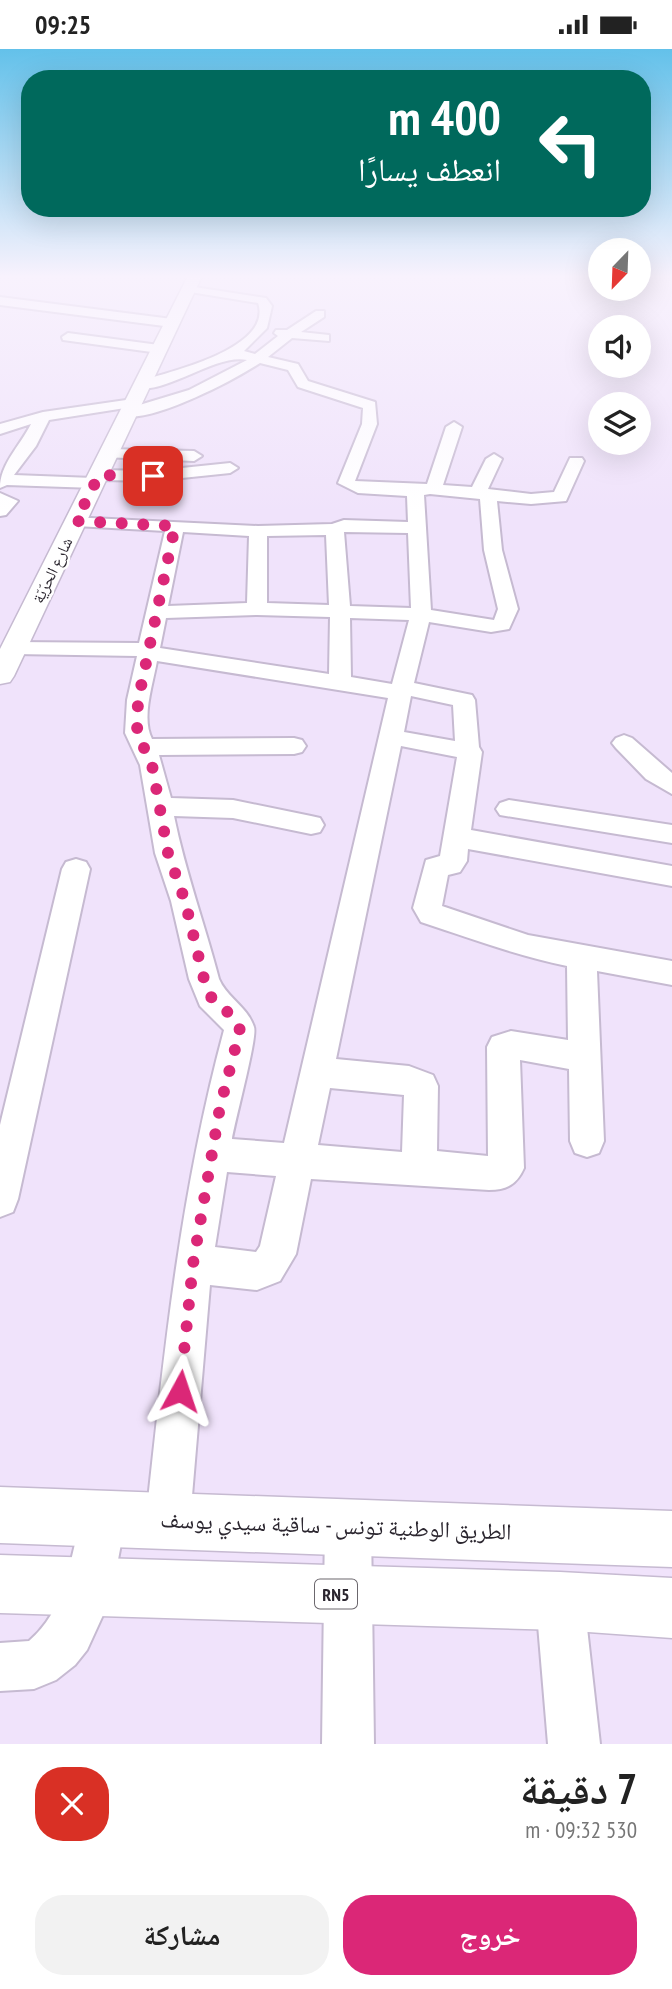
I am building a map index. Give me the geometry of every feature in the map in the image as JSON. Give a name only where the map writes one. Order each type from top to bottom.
[{"type":"main road","name":"شارع الحرّيّة","points":[[0,676],[156,355]]},
{"type":"main road","name":"الطريق الوطنية تونس - ساقية سيدي يوسف","points":[[0,1515],[672,1539]]},
{"type":"main road","name":"RN5","points":[[0,1584],[560,1601],[672,1608]]},
{"type":"street","points":[[134,400],[223,355]]},
{"type":"street","points":[[244,355],[295,368],[298,380],[303,384],[371,406],[370,421],[349,465],[347,485],[358,488],[424,490],[531,499],[560,497],[576,461]]},
{"type":"street","points":[[0,429],[43,416],[134,400],[188,395],[261,355]]},
{"type":"street","points":[[1,481],[32,440],[43,416]]},
{"type":"street","points":[[193,1264],[257,1271],[267,1268],[276,1254],[401,691],[421,614],[417,528],[424,490],[454,427]]},
{"type":"street","points":[[1,481],[153,476],[231,462],[109,454]]},
{"type":"street","points":[[159,611],[257,609],[421,614],[491,626],[506,621],[508,609],[481,494],[494,459]]},
{"type":"street","points":[[0,498],[9,501],[0,511]]},
{"type":"street","points":[[76,521],[258,531],[335,529],[344,525],[417,528]]},
{"type":"street","points":[[168,1519],[193,1264],[212,1154],[240,1030],[208,989],[158,807],[152,765],[142,747],[135,719],[175,526]]},
{"type":"street","points":[[335,529],[340,613],[340,682]]},
{"type":"street","points":[[257,609],[258,531]]},
{"type":"street","points":[[14,648],[150,652],[464,700],[467,749],[470,754],[452,864],[439,865],[435,869],[428,911],[525,946],[672,973]]},
{"type":"street","points":[[392,737],[467,749]]},
{"type":"street","points":[[624,743],[654,773],[672,785]]},
{"type":"street","points":[[142,747],[295,746]]},
{"type":"street","points":[[158,807],[233,809],[312,825]]},
{"type":"street","points":[[509,809],[672,834]]},
{"type":"street","points":[[456,837],[672,876]]},
{"type":"street","points":[[0,1199],[76,869]]},
{"type":"street","points":[[582,955],[587,1142]]},
{"type":"street","points":[[212,1154],[405,1169],[415,1166],[476,1172],[503,1171],[506,1168],[503,1047],[511,1045],[584,1057]]},
{"type":"street","points":[[315,1072],[409,1081],[421,1086],[419,1157],[415,1166]]},
{"type":"street","points":[[0,1667],[41,1663],[67,1637],[88,1587],[104,1517]]},
{"type":"street","points":[[348,1526],[348,1744]]},
{"type":"street","points":[[560,1601],[574,1744]]},
{"type":"route","points":[[153,476],[99,475],[76,521],[175,526],[135,719],[139,739],[152,765],[168,853],[185,901],[204,979],[211,997],[228,1011],[240,1030],[220,1107],[193,1264],[180,1391]]}]
